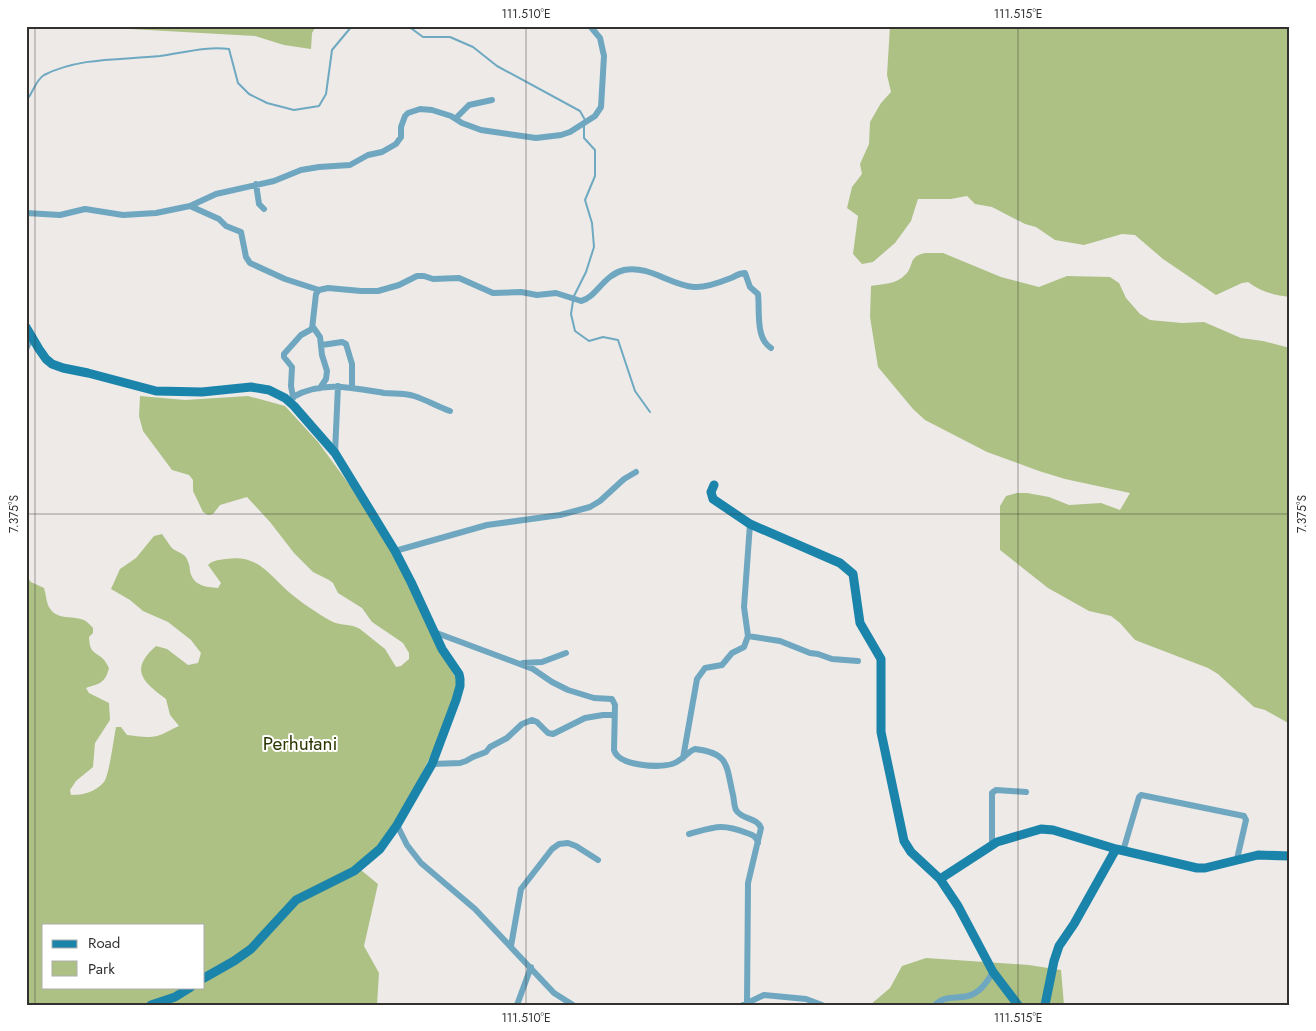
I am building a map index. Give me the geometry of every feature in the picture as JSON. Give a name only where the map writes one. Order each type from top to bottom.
[{"type":"street","points":[[26,213],[60,216],[85,209],[131,215],[156,213],[190,206],[216,194],[274,180],[311,168],[350,165],[368,155],[382,152],[399,141],[403,120],[408,113],[414,110],[426,109],[456,118],[462,123],[481,130],[536,138],[561,136],[578,128],[595,116],[602,104],[604,56],[600,38],[590,26]]},
{"type":"street","points":[[456,118],[469,105],[492,100]]},
{"type":"street","points":[[256,184],[259,204],[264,209]]},
{"type":"street","points":[[190,206],[215,217],[226,226],[241,232],[246,257],[250,262],[285,279],[318,290],[328,288],[378,291],[399,285],[417,276],[424,276],[433,279],[459,278],[494,293],[521,292],[537,295],[556,293],[577,301],[585,300],[609,277],[623,270],[646,271],[695,287],[726,280],[745,273],[750,287],[758,294],[762,338],[771,348]]},
{"type":"street","points":[[292,401],[292,367],[284,357],[284,354],[298,337],[311,331],[314,327],[316,294],[318,290]]},
{"type":"street","points":[[26,326],[46,359],[52,364],[63,368],[156,391],[202,392],[238,388],[260,388],[277,393],[292,401],[335,453],[395,551],[444,654],[459,674],[460,686],[432,764],[397,825],[380,849],[354,871],[296,900],[251,950],[205,977]]},
{"type":"street","points":[[314,327],[319,334],[323,358],[328,371],[326,379],[320,388]]},
{"type":"street","points":[[26,348],[32,338]]},
{"type":"street","points":[[322,345],[342,342],[346,344],[352,364],[352,387]]},
{"type":"street","points":[[292,401],[303,392],[338,386],[416,396],[450,411]]},
{"type":"street","points":[[335,453],[338,386]]},
{"type":"street","points":[[395,551],[487,525],[560,516],[590,507],[600,501],[624,479],[636,472]]},
{"type":"street","points":[[714,485],[711,492],[713,499],[750,524],[840,563],[851,570],[860,623],[881,659],[882,741],[904,841],[911,852],[940,879],[958,906],[993,972],[1018,1005]]},
{"type":"street","points":[[683,758],[697,679],[705,668],[722,665],[732,653],[744,647],[748,636],[744,607],[750,524]]},
{"type":"street","points":[[433,632],[533,669],[568,690],[594,698],[612,699],[615,705],[614,750],[620,759],[658,766],[672,764],[692,750],[697,749],[716,753],[723,759],[727,768],[736,810],[760,825],[761,831],[748,883],[745,1004],[764,996],[780,996],[806,999],[822,1005]]},
{"type":"street","points":[[748,636],[780,641],[810,654],[818,654],[832,659],[858,661]]},
{"type":"street","points":[[519,664],[542,662],[566,653]]},
{"type":"street","points":[[432,764],[466,761],[486,752],[490,747],[508,738],[522,724],[532,720],[537,722],[548,733],[553,734],[585,718],[614,716]]},
{"type":"street","points":[[992,845],[992,793],[996,790],[1026,792]]},
{"type":"street","points":[[1044,1005],[1059,946],[1120,850],[1141,795],[1244,816],[1246,820],[1237,859]]},
{"type":"street","points":[[397,825],[407,845],[421,863],[465,900],[554,993],[569,1004]]},
{"type":"street","points":[[689,834],[720,826],[729,826],[753,835],[757,839],[758,844]]},
{"type":"street","points":[[940,879],[992,845],[1036,830],[1047,829],[1120,850],[1198,868],[1212,867],[1258,855],[1290,856]]},
{"type":"street","points":[[511,946],[522,888],[552,849],[559,844],[568,844],[576,846],[598,860]]},
{"type":"street","points":[[517,1005],[530,967]]},
{"type":"street","points":[[935,1005],[940,1000],[968,996],[975,993],[987,982],[993,972]]},
{"type":"street","points":[[150,1005],[175,997],[189,988]]},
{"type":"green space","points":[[118,26],[316,26],[312,33],[311,49],[284,45],[255,36],[130,29]]},
{"type":"green space","points":[[890,26],[1284,26],[1290,32],[1290,297],[1268,292],[1248,282],[1216,295],[1163,259],[1135,235],[1122,234],[1084,245],[1055,240],[1036,227],[1025,224],[992,207],[975,204],[967,196],[951,199],[918,199],[911,221],[895,243],[873,262],[862,264],[853,254],[858,216],[847,208],[852,187],[862,174],[860,164],[869,144],[870,122],[881,103],[891,92],[887,75]]},
{"type":"green space","points":[[925,253],[943,253],[1001,277],[1039,287],[1067,276],[1110,277],[1119,283],[1126,298],[1140,314],[1150,320],[1182,323],[1204,322],[1241,338],[1290,348],[1290,724],[1265,710],[1254,707],[1218,674],[1208,668],[1135,640],[1111,616],[1089,611],[1048,588],[1000,550],[1000,506],[1006,496],[1027,493],[1049,497],[1069,505],[1101,503],[1120,510],[1130,493],[1065,479],[987,452],[925,420],[913,409],[878,367],[870,317],[871,286],[889,283],[902,278],[908,272],[913,259]]},
{"type":"green space","name":"Perhutani","points":[[140,396],[185,400],[248,396],[285,406],[318,442],[351,487],[390,548],[458,683],[438,741],[410,797],[379,847],[356,866],[378,884],[364,946],[379,973],[377,1005],[26,1005],[26,576],[31,582],[44,588],[51,610],[64,617],[84,620],[93,628],[93,633],[89,637],[91,647],[109,668],[102,682],[86,688],[89,693],[109,703],[110,720],[95,743],[93,767],[76,781],[70,790],[71,795],[89,792],[104,782],[116,727],[121,727],[127,735],[148,737],[160,735],[179,726],[170,715],[166,699],[145,680],[141,668],[143,661],[156,646],[167,649],[188,665],[198,663],[201,653],[191,640],[168,622],[143,611],[130,600],[111,589],[120,569],[136,558],[154,536],[162,534],[172,548],[185,556],[194,580],[201,585],[218,588],[221,583],[208,565],[216,560],[237,558],[255,563],[269,573],[290,593],[320,615],[334,623],[360,629],[385,649],[396,667],[401,666],[409,659],[409,653],[403,643],[372,622],[362,608],[338,593],[333,583],[313,572],[294,553],[270,522],[247,497],[220,505],[213,514],[208,515],[203,512],[193,491],[193,480],[189,475],[172,470],[143,431],[139,416]]},
{"type":"green space","points":[[926,958],[1029,965],[1061,970],[1064,1005],[870,1005],[890,988],[902,966]]},
{"type":"waterway","points":[[26,99],[39,79],[44,75],[72,65],[101,60],[160,56],[220,48],[229,49],[238,83],[249,94],[267,103],[294,110],[319,106],[326,94],[332,50],[352,26]]},
{"type":"waterway","points":[[408,26],[423,37],[450,37],[473,47],[497,66],[580,111],[585,120]]},
{"type":"waterway","points":[[574,296],[586,272],[594,247],[592,223],[585,200],[595,176],[595,150],[584,138],[584,125]]},
{"type":"waterway","points":[[573,301],[571,314],[575,331],[589,341],[603,337],[618,340],[635,391],[650,412]]}]
